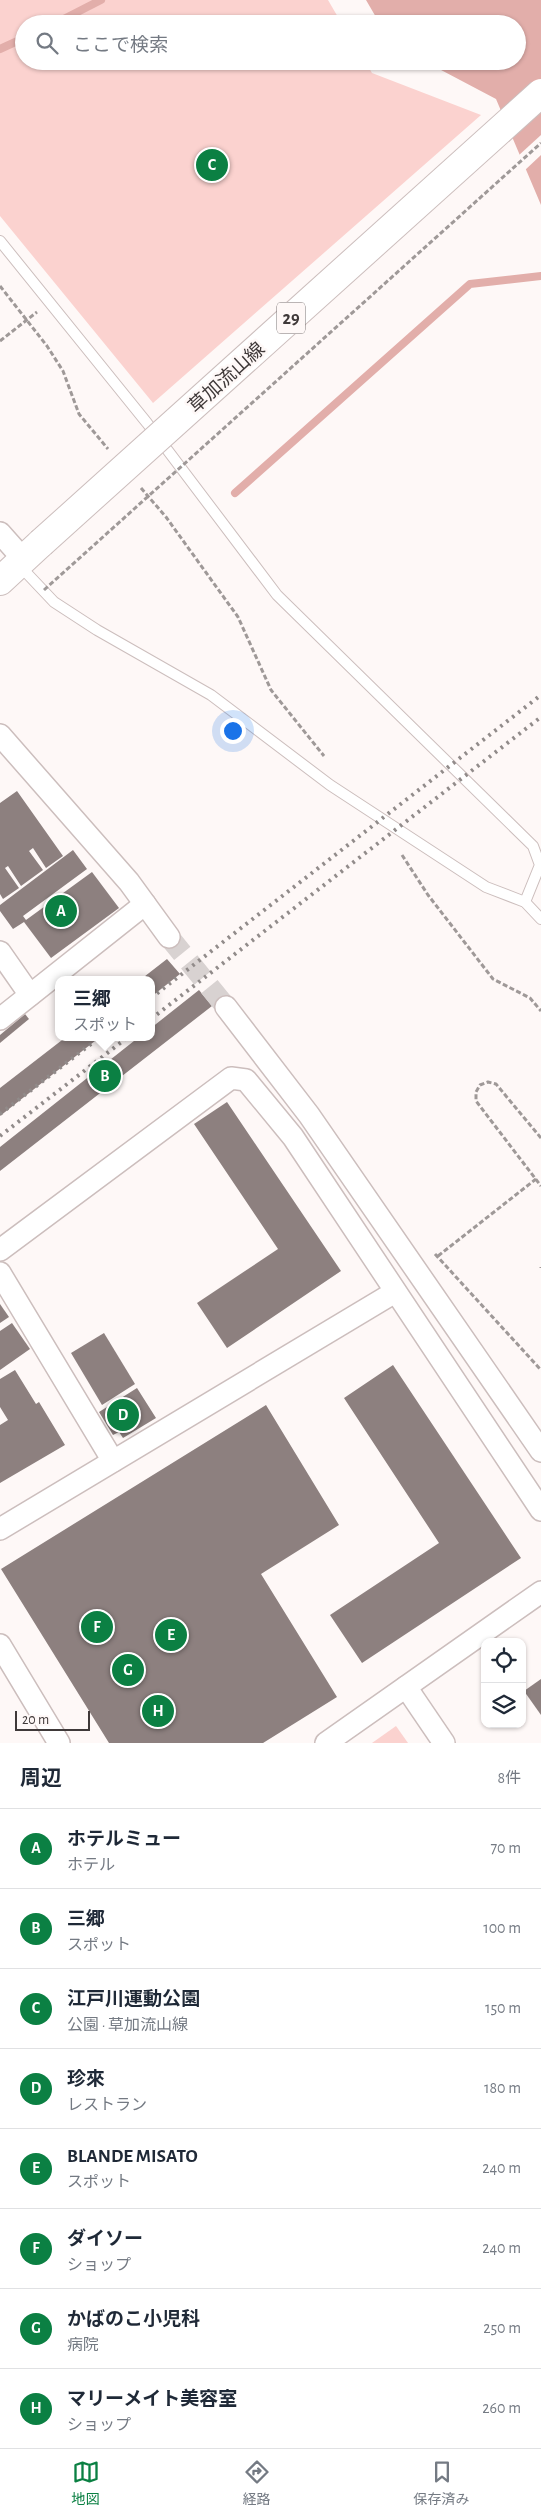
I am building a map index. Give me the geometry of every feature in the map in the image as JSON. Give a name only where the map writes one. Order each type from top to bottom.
[{"type":"main road","name":"草加流山線","points":[[21,562],[541,93]]},
{"type":"street","points":[[0,534],[21,562]]},
{"type":"street","points":[[0,734],[129,882],[169,936]]},
{"type":"street","points":[[0,1019],[145,904]]},
{"type":"street","points":[[0,952],[30,995]]},
{"type":"street","points":[[226,1006],[314,1122],[541,1451]]},
{"type":"street","points":[[0,1250],[230,1078],[246,1080],[293,1137],[541,1510]]},
{"type":"street","points":[[0,1273],[113,1461]]},
{"type":"street","points":[[0,1529],[395,1292]]},
{"type":"street","points":[[326,1743],[541,1592]]},
{"type":"street","points":[[0,1645],[59,1743]]},
{"type":"street","points":[[406,1687],[444,1743]]},
{"type":"lane","points":[[0,241],[147,423],[277,596],[533,846],[540,865],[525,902]]},
{"type":"lane","points":[[21,562],[54,602],[97,630],[211,695],[330,785],[486,887],[525,902],[541,919]]},
{"type":"path","points":[[44,590],[541,143]]},
{"type":"path","points":[[0,286],[63,371],[79,414],[110,451]]},
{"type":"path","points":[[0,341],[27,320]]},
{"type":"path","points":[[135,480],[166,518],[238,617],[271,690],[327,761]]},
{"type":"path","points":[[400,852],[428,894],[493,979],[530,998],[541,1011]]},
{"type":"path","points":[[541,1138],[496,1084],[488,1082],[480,1085],[476,1092],[476,1101],[541,1186]]},
{"type":"path","points":[[438,1256],[536,1179]]},
{"type":"path","points":[[431,1249],[541,1370]]},
{"type":"shaded area","points":[[0,0],[328,0],[337,15],[15,15],[15,70],[370,70],[372,73],[481,115],[153,403],[0,216]]},
{"type":"shaded area","points":[[366,0],[541,0],[541,205],[496,99],[441,70],[526,70],[526,15],[375,15]]},
{"type":"shaded area","points":[[396,1726],[408,1743],[372,1743]]},
{"type":"pier","points":[[541,135],[541,155],[524,171],[518,156]]},
{"type":"building","points":[[17,791],[63,856],[46,868],[33,848],[29,851],[43,870],[21,886],[8,866],[5,868],[19,888],[3,899],[0,894],[0,803]]},
{"type":"building","points":[[73,850],[87,869],[23,916],[26,920],[92,872],[119,908],[51,958],[24,922],[13,929],[0,911],[0,905]]},
{"type":"building","points":[[167,959],[180,974],[155,994],[155,976],[145,976]]},
{"type":"building","points":[[199,990],[212,1006],[0,1171],[0,1147],[134,1041],[155,1041],[155,1025]]},
{"type":"building","points":[[25,1014],[29,1019],[0,1043],[0,1035]]},
{"type":"building","points":[[61,1041],[95,1041],[0,1116],[0,1088]]},
{"type":"building","points":[[227,1102],[341,1271],[227,1348],[197,1303],[278,1249],[194,1124]]},
{"type":"building","points":[[0,1304],[9,1317],[0,1323]]},
{"type":"building","points":[[12,1323],[30,1349],[0,1370],[0,1331]]},
{"type":"building","points":[[104,1333],[135,1384],[102,1405],[71,1353]]},
{"type":"building","points":[[393,1365],[521,1558],[362,1663],[330,1615],[439,1543],[344,1398]]},
{"type":"building","points":[[15,1370],[36,1404],[39,1402],[65,1445],[0,1483],[0,1425],[8,1420],[0,1407],[0,1379]]},
{"type":"building","points":[[137,1388],[156,1418],[123,1438],[119,1432],[113,1435],[99,1412]]},
{"type":"building","points":[[266,1405],[339,1525],[261,1574],[337,1697],[263,1743],[109,1743],[1,1569]]},
{"type":"building","points":[[541,1679],[541,1715],[526,1694],[526,1690]]},
{"type":"waterway","points":[[72,15],[101,0]]},
{"type":"waterway","points":[[0,49],[15,42]]},
{"type":"waterway","points":[[235,493],[470,284],[541,276]]},
{"type":"tunnel","points":[[169,937],[226,1007]]},
{"type":"railway","points":[[155,995],[541,695]]},
{"type":"railway","points":[[155,1016],[541,717]]},
{"type":"railway","points":[[0,1114],[95,1041]]},
{"type":"railway","points":[[0,1136],[123,1041]]},
{"type":"place","name":"江戸川運動公園","points":[[212,165]]},
{"type":"place","name":"ホテルミュー","points":[[61,911]]},
{"type":"place","name":"三郷","points":[[105,1076]]},
{"type":"place","name":"珍來","points":[[123,1415]]},
{"type":"place","name":"ダイソー","points":[[97,1627]]},
{"type":"place","name":"BLANDE MISATO","points":[[171,1635]]},
{"type":"place","name":"かばのこ小児科","points":[[128,1670]]},
{"type":"place","name":"マリーメイト美容室","points":[[158,1711]]}]
